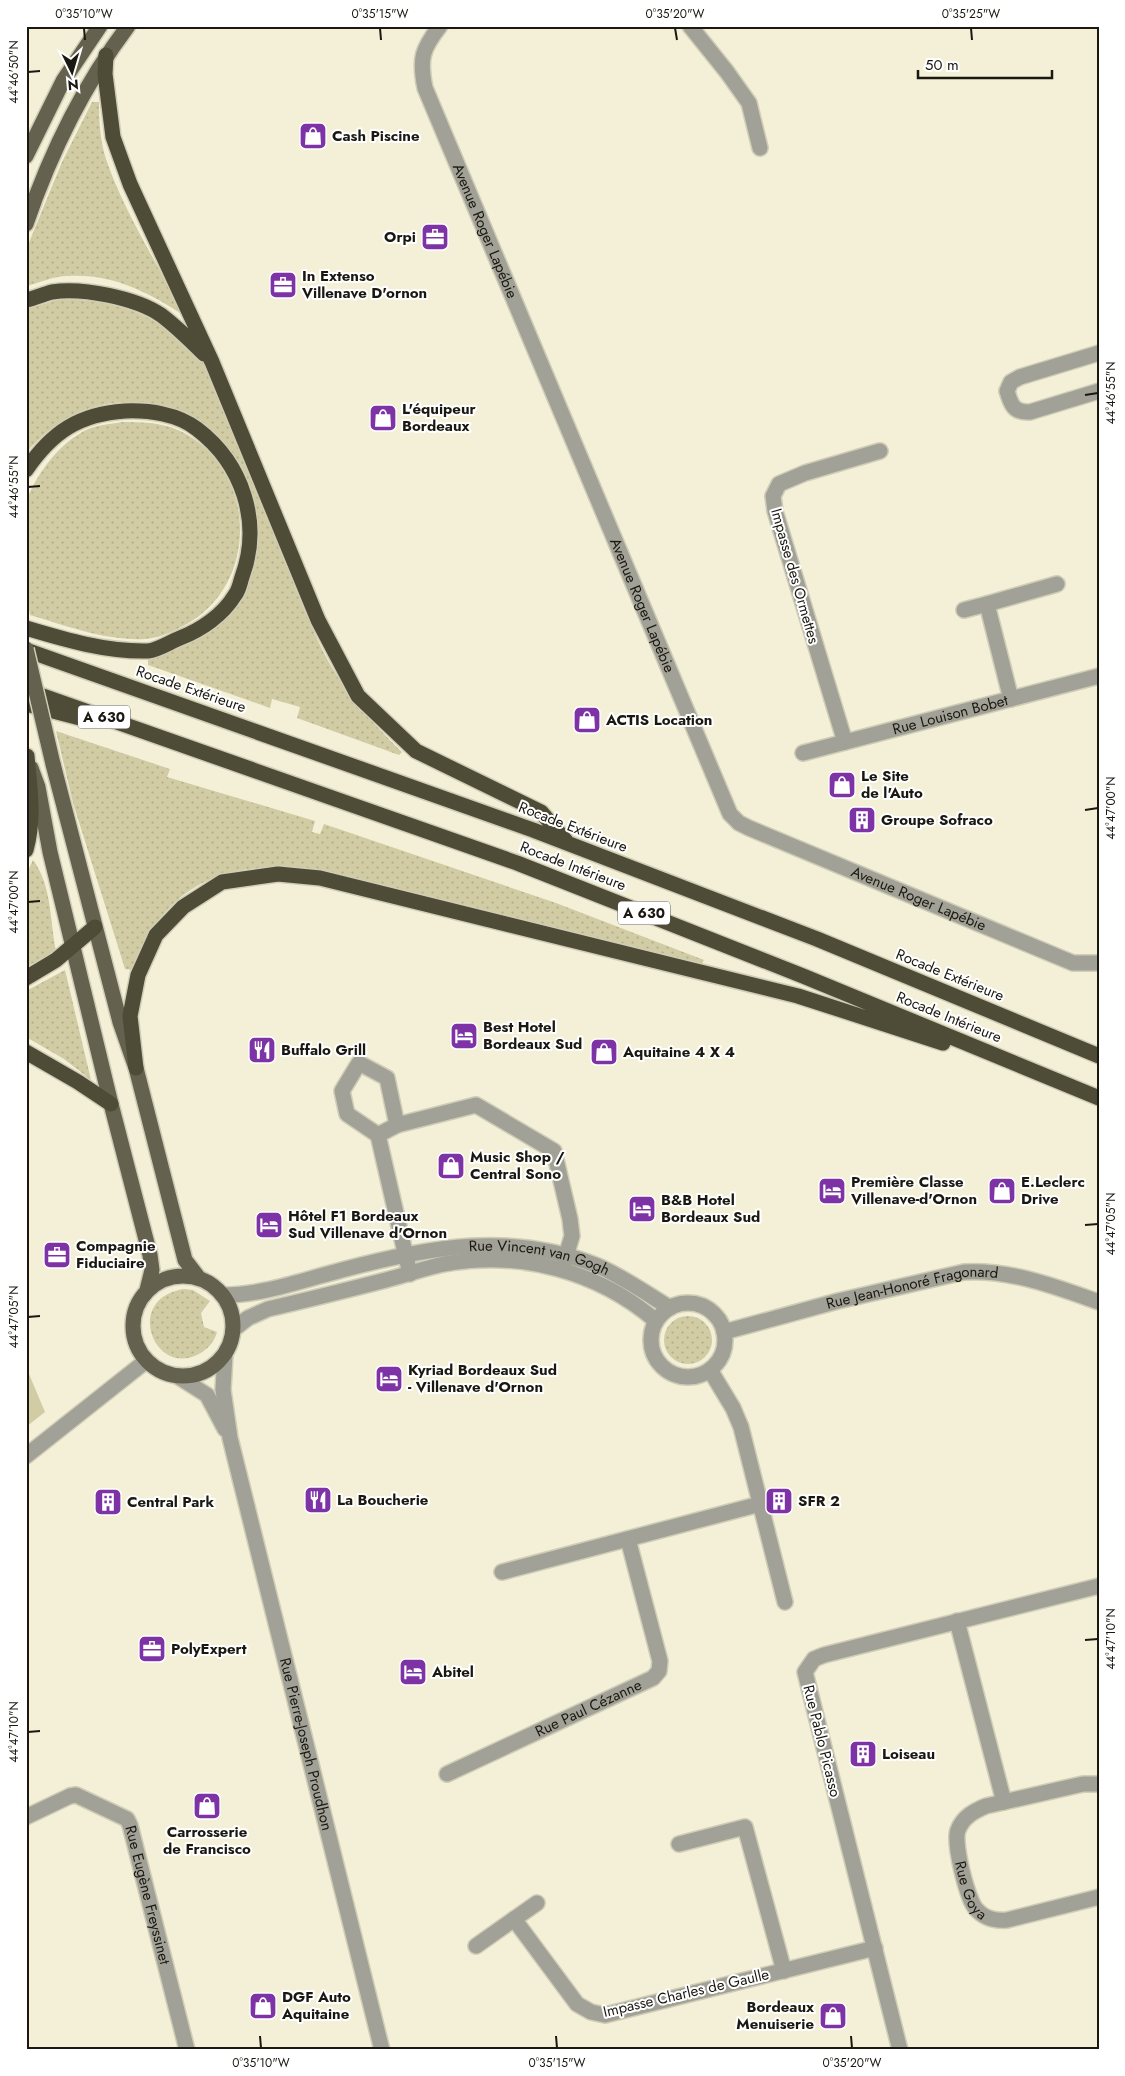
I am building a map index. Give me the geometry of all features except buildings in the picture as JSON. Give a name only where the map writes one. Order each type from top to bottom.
[{"type":"highway","points":[[106,55],[105,74],[113,137],[130,184],[212,362],[318,620],[358,696],[416,750],[541,812],[569,844]]},
{"type":"highway","points":[[26,300],[54,292],[83,291],[138,304],[159,314],[180,330],[212,362]]},
{"type":"highway","points":[[26,470],[53,436],[70,425],[93,416],[114,412],[139,410],[165,414],[196,428],[230,464],[242,486],[249,515],[250,543],[246,566],[236,595],[218,615],[199,631],[150,651],[87,646],[26,628]]},
{"type":"highway","name":"Rocade Extérieure","points":[[26,650],[569,844],[816,939],[1099,1056]]},
{"type":"highway","name":"Rocade Intérieure","points":[[26,690],[517,863],[1099,1098]]},
{"type":"highway","points":[[26,704],[182,745]]},
{"type":"highway","points":[[26,755],[33,808],[31,833],[26,850]]},
{"type":"highway","points":[[136,1068],[130,1016],[138,975],[156,935],[183,907],[222,882],[278,874],[320,878],[780,991],[1061,1082]]},
{"type":"highway","points":[[26,978],[73,947],[95,927]]},
{"type":"highway","points":[[26,1052],[78,1082],[111,1104]]},
{"type":"main road","points":[[26,156],[63,81],[100,26]]},
{"type":"main road","points":[[26,224],[39,186],[83,93],[106,55],[128,26]]},
{"type":"main road","points":[[26,650],[95,927],[120,1022],[136,1068],[185,1260],[198,1277]]},
{"type":"main road","points":[[26,755],[38,787],[50,852],[150,1255],[152,1270],[147,1290]]},
{"type":"main road","points":[[170,1276],[198,1277],[212,1284],[224,1295],[234,1317],[231,1343],[225,1354],[216,1364],[204,1372],[177,1376],[160,1371],[146,1361],[138,1348],[133,1333],[133,1317],[138,1303],[147,1290],[170,1276]]},
{"type":"street","name":"Avenue Roger Lapébie","points":[[440,26],[422,54],[425,88],[730,814],[739,823],[749,828],[1073,963],[1099,963]]},
{"type":"street","points":[[690,26],[728,72],[749,103],[760,148]]},
{"type":"street","points":[[1099,354],[1020,377],[1011,382],[1007,391],[1012,407],[1020,412],[1030,412],[1099,391]]},
{"type":"street","name":"Impasse des Ormettes","points":[[845,742],[775,511],[773,496],[779,484],[805,473],[880,451]]},
{"type":"street","points":[[964,610],[1057,584]]},
{"type":"street","points":[[988,604],[1011,699]]},
{"type":"street","name":"Rue Louison Bobet","points":[[803,754],[1099,676]]},
{"type":"street","points":[[397,1124],[388,1078],[359,1063],[342,1091],[347,1114],[378,1136],[410,1274]]},
{"type":"street","points":[[378,1136],[397,1124],[476,1105],[554,1151],[570,1219],[572,1236],[565,1262]]},
{"type":"street","name":"Rue Vincent van Gogh","points":[[224,1295],[240,1295],[263,1290],[387,1258],[473,1245],[511,1244],[565,1262],[615,1274],[670,1308]]},
{"type":"street","name":"Rue Vincent van Gogh","points":[[234,1330],[248,1318],[268,1310],[443,1264],[476,1260],[565,1262],[637,1305],[656,1321]]},
{"type":"street","name":"Rue Jean-Honoré Fragonard","points":[[724,1332],[838,1301],[964,1272],[983,1270],[1005,1273],[1099,1302]]},
{"type":"street","points":[[686,1304],[703,1306],[720,1321],[724,1332],[723,1353],[710,1370],[697,1376],[682,1377],[669,1372],[658,1363],[652,1349],[651,1335],[656,1321],[670,1308],[686,1304]]},
{"type":"street","name":"Rue Pierre-Joseph Proudhon","points":[[225,1354],[223,1390],[230,1438],[382,2050]]},
{"type":"street","points":[[26,1456],[146,1361]]},
{"type":"street","points":[[710,1370],[733,1408],[741,1426],[785,1602]]},
{"type":"street","name":"Rue Pierre-Joseph Proudhon","points":[[177,1376],[207,1395],[230,1438]]},
{"type":"street","points":[[502,1572],[760,1504]]},
{"type":"street","name":"Rue Paul Cézanne","points":[[447,1774],[653,1678],[659,1671],[660,1661],[628,1539]]},
{"type":"street","name":"Rue Pablo Picasso","points":[[900,2050],[805,1672],[814,1659],[824,1655],[1098,1583]]},
{"type":"street","points":[[957,1621],[1004,1802]]},
{"type":"street","name":"Rue Goya","points":[[1099,1784],[1083,1784],[1004,1802],[972,1812],[962,1822],[957,1832],[956,1843],[972,1903],[984,1916],[995,1921],[1008,1920],[1099,1897]]},
{"type":"street","name":"Rue Eugène Freyssinet","points":[[26,1817],[70,1796],[76,1795],[126,1819],[130,1825],[187,2050]]},
{"type":"street","name":"Impasse Charles de Gaulle","points":[[679,1844],[745,1827],[784,1971]]},
{"type":"street","points":[[476,1946],[537,1903]]},
{"type":"street","name":"Impasse Charles de Gaulle","points":[[514,1919],[577,2004],[591,2012],[605,2014],[874,1948]]},
{"type":"shaded area","points":[[92,102],[99,102],[102,145],[113,178],[142,238],[185,316],[143,292],[114,281],[99,278],[62,276],[26,286],[26,252],[30,240],[62,162]]},
{"type":"shaded area","points":[[61,299],[95,301],[126,308],[140,314],[168,330],[201,359],[216,382],[228,407],[291,576],[320,645],[346,689],[378,728],[402,752],[399,755],[297,718],[300,707],[272,699],[270,708],[148,665],[148,659],[175,650],[211,630],[222,621],[240,599],[248,585],[254,561],[257,538],[256,512],[249,487],[239,464],[224,444],[206,427],[185,414],[161,406],[135,402],[103,405],[88,409],[74,414],[61,422],[37,441],[26,453],[26,309]]},
{"type":"shaded area","points":[[122,422],[150,423],[171,427],[204,447],[223,469],[235,496],[240,524],[238,553],[228,581],[211,605],[187,624],[167,634],[145,639],[116,638],[101,635],[30,615],[26,593],[26,501],[37,479],[59,450],[78,435],[88,429]]},
{"type":"shaded area","points":[[56,731],[170,769],[167,777],[315,821],[312,832],[320,834],[324,824],[556,903],[704,960],[701,964],[314,870],[282,867],[253,868],[226,874],[202,883],[180,897],[162,916],[145,941],[132,970],[125,969],[73,803]]},
{"type":"shaded area","points":[[33,860],[44,881],[47,892],[56,951],[26,967],[26,875]]},
{"type":"shaded area","points":[[65,970],[91,1080],[64,1059],[26,1037],[26,991]]},
{"type":"shaded area","points":[[184,1289],[193,1290],[210,1301],[201,1313],[204,1327],[217,1332],[210,1346],[204,1351],[181,1359],[168,1355],[158,1346],[152,1333],[150,1319],[155,1306],[166,1295]]},
{"type":"shaded area","points":[[683,1316],[693,1316],[705,1323],[712,1335],[712,1345],[705,1357],[693,1364],[683,1364],[675,1360],[668,1353],[664,1345],[664,1335],[668,1327],[675,1320]]},
{"type":"shaded area","points":[[26,1367],[45,1412],[26,1427]]},
{"type":"place","name":"Cash Piscine","points":[[313,136]]},
{"type":"place","name":"Orpi","points":[[435,237]]},
{"type":"place","name":"In Extenso Villenave D'ornon","points":[[283,285]]},
{"type":"place","name":"L'équipeur Bordeaux","points":[[383,418]]},
{"type":"place","name":"ACTIS Location","points":[[587,720]]},
{"type":"place","name":"Le Site de l'Auto","points":[[842,785]]},
{"type":"place","name":"Groupe Sofraco","points":[[862,820]]},
{"type":"place","name":"Best Hotel Bordeaux Sud","points":[[464,1036]]},
{"type":"place","name":"Buffalo Grill","points":[[262,1050]]},
{"type":"place","name":"Aquitaine 4 X 4","points":[[604,1052]]},
{"type":"place","name":"Music Shop / Central Sono","points":[[451,1166]]},
{"type":"place","name":"Première Classe Villenave-d'Ornon","points":[[832,1191]]},
{"type":"place","name":"E.Leclerc Drive","points":[[1002,1191]]},
{"type":"place","name":"B&B Hotel Bordeaux Sud","points":[[642,1209]]},
{"type":"place","name":"Hôtel F1 Bordeaux Sud Villenave d'Ornon","points":[[269,1225]]},
{"type":"place","name":"Compagnie Fiduciaire","points":[[57,1255]]},
{"type":"place","name":"Kyriad Bordeaux Sud - Villenave d'Ornon","points":[[389,1379]]},
{"type":"place","name":"La Boucherie","points":[[318,1500]]},
{"type":"place","name":"SFR 2","points":[[779,1501]]},
{"type":"place","name":"Central Park","points":[[108,1502]]},
{"type":"place","name":"PolyExpert","points":[[152,1649]]},
{"type":"place","name":"Abitel","points":[[413,1672]]},
{"type":"place","name":"Loiseau","points":[[863,1754]]},
{"type":"place","name":"Carrosserie de Francisco","points":[[207,1806]]},
{"type":"place","name":"DGF Auto Aquitaine","points":[[263,2006]]},
{"type":"place","name":"Bordeaux Menuiserie","points":[[833,2016]]}]
